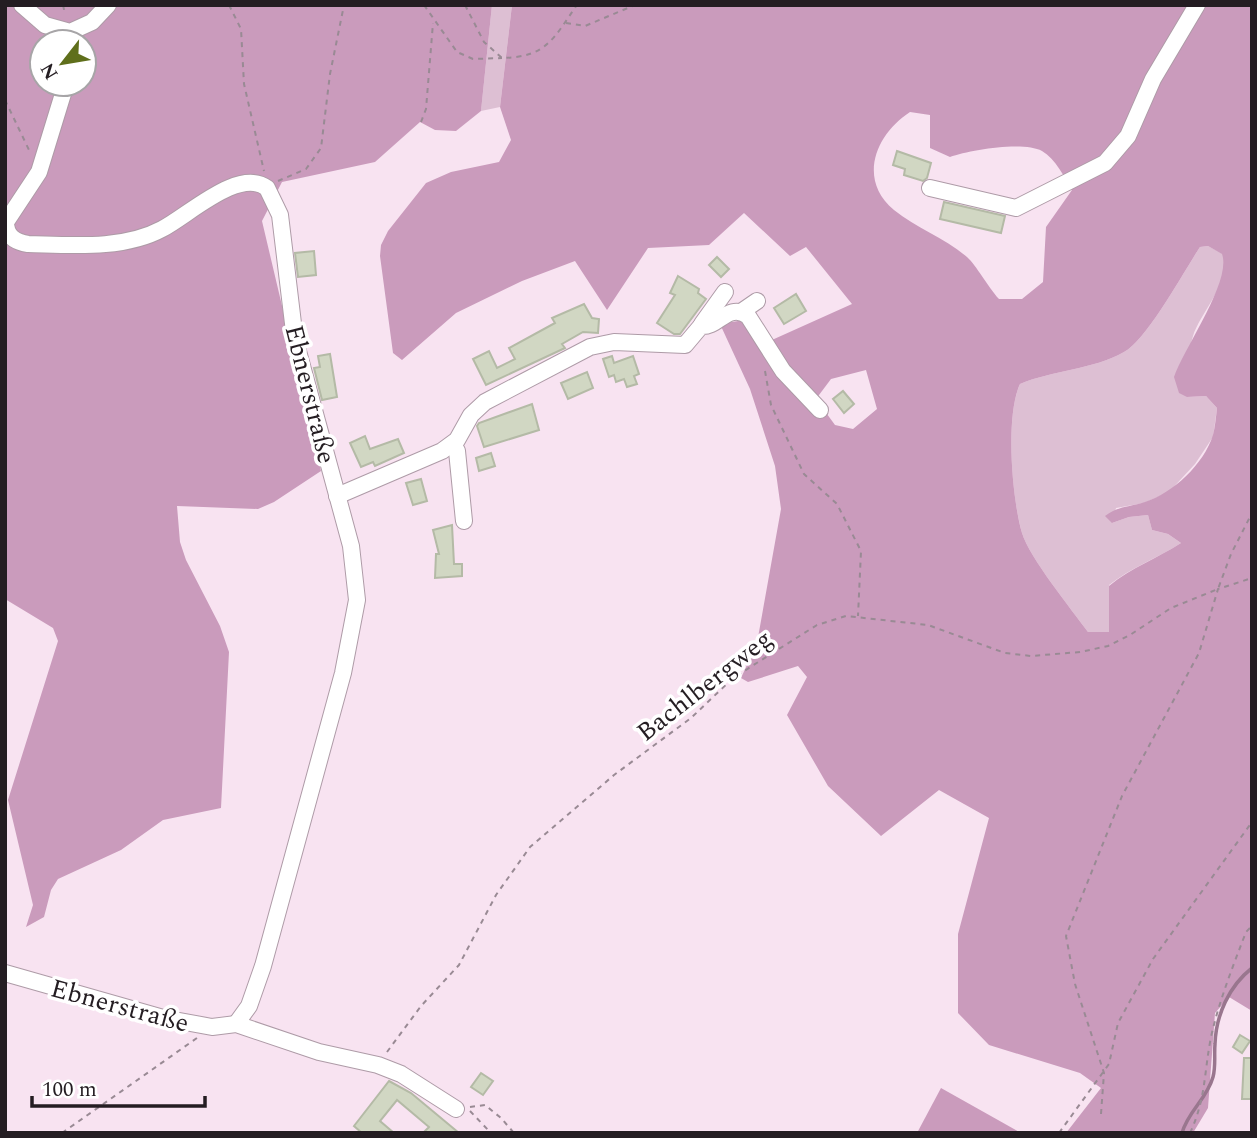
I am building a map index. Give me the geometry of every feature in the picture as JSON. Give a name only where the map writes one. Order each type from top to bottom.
[{"type":"street","points":[[22,5],[50,28]]},
{"type":"street","points":[[83,28],[108,5]]},
{"type":"street","points":[[930,188],[1016,208],[1105,163],[1128,136],[1153,79],[1198,5]]},
{"type":"street","points":[[62,98],[39,172],[6,222],[9,234],[19,243],[85,245],[133,240],[160,230],[235,185],[252,182],[267,188]]},
{"type":"street","name":"Ebnerstraße","points":[[236,1024],[249,1006],[262,966],[353,630],[357,600],[356,568],[300,359],[280,215],[267,188]]},
{"type":"street","points":[[337,496],[453,444],[475,410],[485,402],[582,351],[607,342],[685,345],[725,292]]},
{"type":"street","points":[[701,326],[709,326],[725,314],[741,312],[757,301]]},
{"type":"street","points":[[741,312],[752,320],[783,371],[820,410]]},
{"type":"street","points":[[453,444],[457,451],[464,521]]},
{"type":"street","name":"Ebnerstraße","points":[[5,972],[141,1013],[212,1027],[236,1024],[318,1052],[372,1064],[401,1074],[456,1109]]},
{"type":"path","points":[[229,5],[241,29],[244,84],[267,188],[306,169],[321,148],[344,5]]},
{"type":"path","points":[[424,5],[433,22],[457,52],[473,59],[526,58],[548,47],[578,5]]},
{"type":"path","points":[[465,5],[484,42],[502,58]]},
{"type":"path","points":[[565,23],[585,26],[635,5]]},
{"type":"path","points":[[421,122],[426,109],[433,22]]},
{"type":"path","points":[[5,100],[39,172]]},
{"type":"path","points":[[765,369],[771,405],[804,474],[837,504],[861,551],[858,617]]},
{"type":"path","points":[[1101,1114],[1104,1073],[1075,984],[1066,936],[1122,796],[1199,653],[1231,554],[1252,513]]},
{"type":"path","name":"Bachlbergweg","points":[[372,1064],[386,1053],[421,1006],[459,965],[496,895],[530,847],[614,775],[691,718],[751,663],[830,618],[858,617],[928,625],[1005,653],[1031,656],[1080,652],[1108,646],[1171,608],[1252,578]]},
{"type":"path","points":[[1059,1133],[1109,1064],[1118,1023],[1153,958],[1252,822]]},
{"type":"path","points":[[1190,1133],[1205,1092],[1211,1038],[1218,1012],[1246,932],[1252,926]]},
{"type":"path","points":[[62,1133],[212,1027]]},
{"type":"path","points":[[491,1133],[467,1108],[485,1105],[514,1133]]},
{"type":"shaded area","points":[[5,5],[492,5],[481,111],[456,131],[435,130],[420,122],[375,162],[282,182],[262,221],[321,471],[274,502],[258,509],[177,506],[180,542],[186,560],[220,626],[229,652],[221,808],[163,820],[121,850],[58,879],[51,890],[44,917],[26,927],[33,905],[8,800],[58,641],[53,628],[5,599]]},
{"type":"shaded area","points":[[492,5],[512,5],[500,107],[481,111]]},
{"type":"shaded area","points":[[512,5],[1252,5],[1252,1011],[1229,997],[1215,1013],[1208,1108],[1193,1133],[1066,1133],[1101,1088],[1080,1073],[989,1045],[958,1013],[958,934],[989,818],[939,790],[881,836],[828,786],[787,715],[807,677],[798,666],[748,682],[741,678],[757,643],[781,509],[775,466],[750,389],[720,324],[744,320],[763,344],[852,304],[806,247],[790,256],[744,213],[709,245],[648,248],[607,310],[575,261],[522,281],[456,313],[402,360],[393,353],[380,256],[381,245],[388,231],[426,183],[451,172],[499,162],[511,140],[500,107]],"holes":[[[910,112],[930,115],[930,148],[950,157],[996,148],[1033,148],[1047,154],[1063,174],[1072,190],[1046,227],[1043,282],[1022,299],[999,299],[967,257],[894,210],[883,198],[876,185],[875,158],[888,132]],[[1208,246],[1222,254],[1223,266],[1214,297],[1174,377],[1179,393],[1187,397],[1206,396],[1217,408],[1213,435],[1195,467],[1166,492],[1145,502],[1119,508],[1105,516],[1112,523],[1129,517],[1148,515],[1152,530],[1168,534],[1181,543],[1109,586],[1109,632],[1088,632],[1042,569],[1022,533],[1015,500],[1012,458],[1015,398],[1020,384],[1099,363],[1133,345],[1165,304],[1200,247]],[[866,370],[877,409],[853,429],[835,425],[816,399],[831,379]]]},
{"type":"shaded area","points":[[1208,246],[1223,254],[1225,265],[1220,286],[1193,336],[1187,397],[1206,396],[1217,408],[1213,437],[1195,464],[1169,492],[1144,503],[1116,508],[1112,523],[1129,517],[1148,515],[1152,530],[1168,534],[1181,543],[1109,585],[1109,633],[1088,632],[1042,569],[1022,533],[1015,500],[1012,458],[1015,398],[1020,384],[1099,363],[1133,345],[1165,304],[1200,247]]},
{"type":"shaded area","points":[[941,1088],[1021,1133],[917,1133]]},
{"type":"building","points":[[897,151],[931,163],[927,178],[923,181],[904,175],[905,169],[893,165]]},
{"type":"building","points":[[944,202],[1005,216],[1001,233],[940,219]]},
{"type":"building","points":[[314,251],[316,275],[298,277],[295,253]]},
{"type":"building","points":[[717,257],[729,269],[721,277],[709,265]]},
{"type":"building","points":[[678,276],[699,289],[698,293],[706,299],[680,334],[674,334],[657,323],[675,295],[670,293]]},
{"type":"building","points":[[796,294],[806,311],[784,324],[774,308]]},
{"type":"building","points":[[584,304],[592,318],[599,319],[598,333],[583,332],[562,344],[565,348],[486,385],[473,359],[489,351],[497,368],[515,359],[509,348],[555,323],[552,318]]},
{"type":"building","points":[[330,354],[337,397],[322,400],[314,368],[320,367],[318,356]]},
{"type":"building","points":[[612,356],[614,363],[633,356],[639,374],[634,376],[637,384],[627,387],[624,379],[616,382],[614,375],[609,377],[603,359]]},
{"type":"building","points":[[587,372],[593,388],[568,399],[561,383]]},
{"type":"building","points":[[843,391],[854,404],[844,413],[833,399]]},
{"type":"building","points":[[532,404],[539,430],[484,447],[477,426],[479,423]]},
{"type":"building","points":[[365,436],[370,449],[398,439],[404,453],[375,466],[373,462],[361,467],[350,443]]},
{"type":"building","points":[[491,453],[495,466],[479,471],[476,458]]},
{"type":"building","points":[[421,479],[427,501],[413,505],[406,483]]},
{"type":"building","points":[[452,525],[454,564],[462,564],[462,576],[435,578],[436,554],[439,554],[433,530]]},
{"type":"building","points":[[1240,1035],[1250,1041],[1242,1053],[1233,1047]]},
{"type":"building","points":[[1244,1058],[1252,1058],[1252,1099],[1242,1099]]},
{"type":"building","points":[[481,1073],[493,1081],[483,1095],[471,1087]]},
{"type":"building","points":[[389,1081],[411,1093],[459,1133],[423,1133],[429,1127],[397,1100],[380,1121],[394,1133],[362,1133],[354,1126]]},
{"type":"waterway","points":[[1182,1133],[1213,1077],[1216,1033],[1225,1002],[1237,983],[1252,968]]}]
